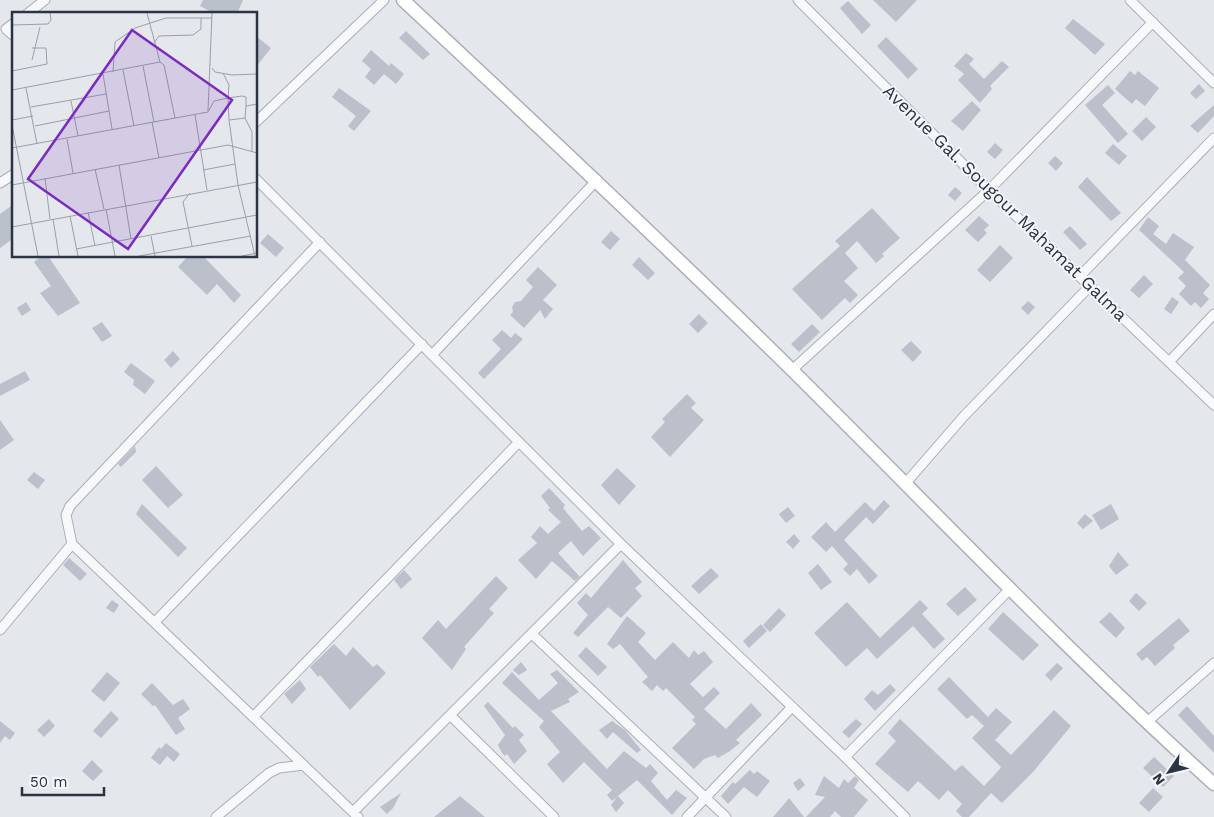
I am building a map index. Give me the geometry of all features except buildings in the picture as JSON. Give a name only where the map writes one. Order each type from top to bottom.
[{"type":"main road","points":[[403,0],[597,180],[792,370],[1009,590],[1146,723],[1214,784]]},
{"type":"street","points":[[29,12],[45,0]]},
{"type":"street","points":[[258,120],[384,0]]},
{"type":"street","name":"Avenue Gal. Sougour Mahamat Galma","points":[[798,0],[989,190],[1081,275],[1214,405]]},
{"type":"street","points":[[1130,0],[1214,83]]},
{"type":"street","points":[[792,370],[989,190],[1152,22]]},
{"type":"street","points":[[1081,275],[1214,138]]},
{"type":"street","points":[[0,182],[12,175]]},
{"type":"street","points":[[432,355],[597,180]]},
{"type":"street","points":[[258,181],[622,544],[845,757],[905,817]]},
{"type":"street","points":[[320,242],[70,506],[66,515],[72,544],[356,814],[622,544]]},
{"type":"street","points":[[906,484],[964,416],[1091,285]]},
{"type":"street","points":[[1169,362],[1214,314]]},
{"type":"street","points":[[155,622],[422,344]]},
{"type":"street","points":[[253,717],[519,442]]},
{"type":"street","points":[[0,630],[72,544]]},
{"type":"street","points":[[845,757],[1009,590]]},
{"type":"street","points":[[532,634],[706,796],[726,817]]},
{"type":"street","points":[[1146,723],[1214,663]]},
{"type":"street","points":[[687,817],[792,706]]},
{"type":"street","points":[[451,716],[554,817]]},
{"type":"street","points":[[216,817],[269,773],[280,768],[304,765]]}]
